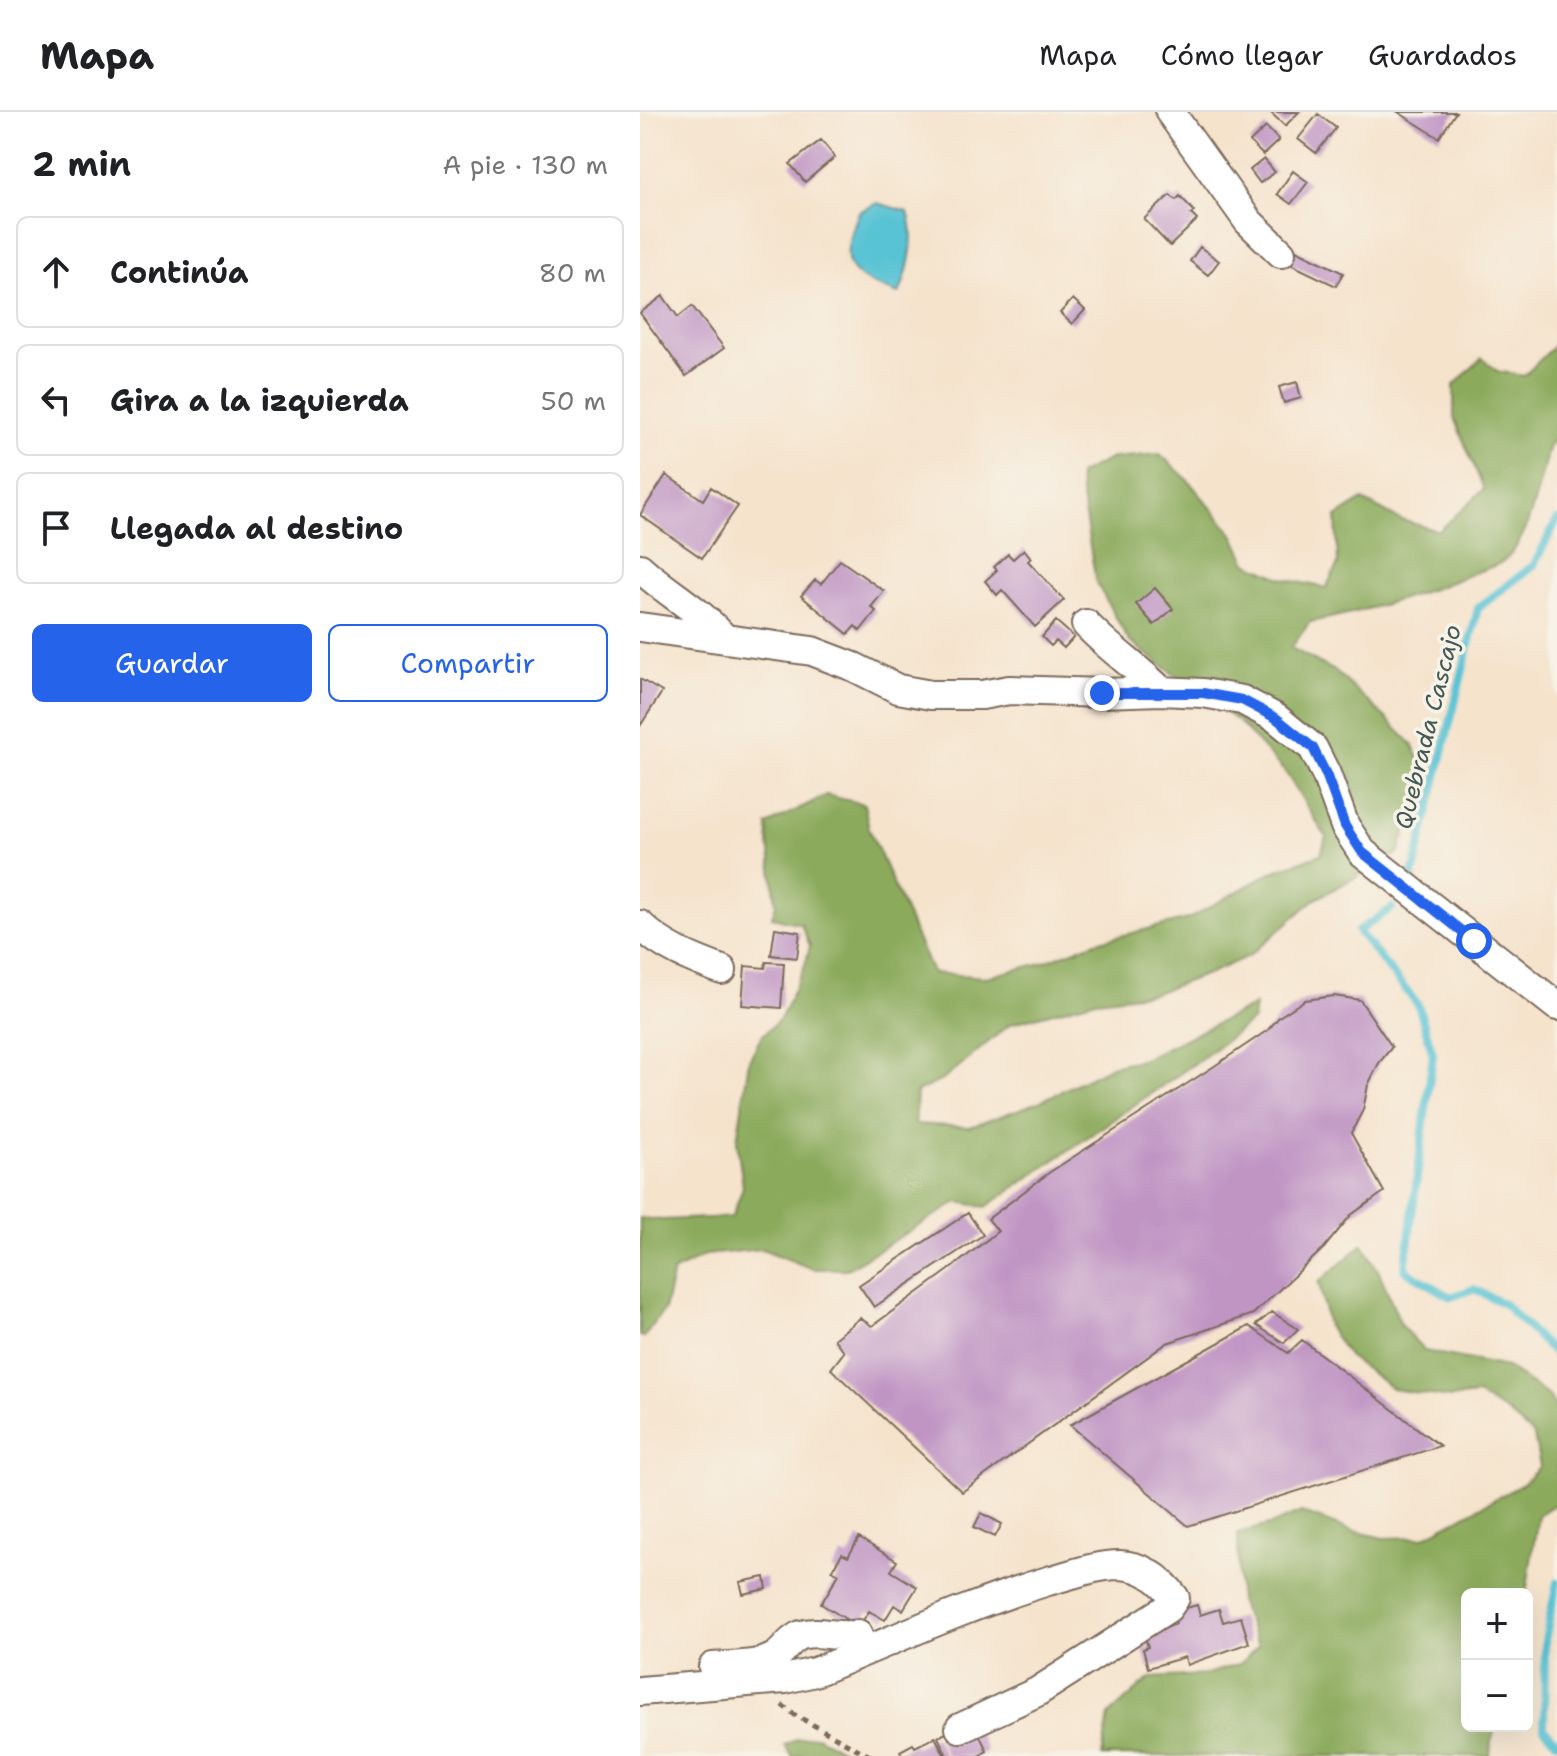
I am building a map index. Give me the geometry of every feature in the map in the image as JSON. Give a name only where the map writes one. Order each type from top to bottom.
[{"type":"street","points":[[1170,112],[1248,221],[1281,253]]},
{"type":"street","points":[[640,568],[710,621],[724,638]]},
{"type":"street","points":[[1086,624],[1161,691]]},
{"type":"street","points":[[640,627],[812,651],[898,689],[931,695],[982,695],[1009,690],[1161,691],[1203,693],[1242,700],[1276,718],[1313,748],[1345,826],[1362,852],[1557,1006]]},
{"type":"street","points":[[640,925],[648,934],[683,955],[722,970]]},
{"type":"street","points":[[640,1691],[785,1679],[815,1672],[1018,1590],[1095,1568],[1122,1565],[1145,1570],[1164,1583],[1175,1598],[1161,1613],[1049,1685],[997,1713],[960,1728]]},
{"type":"street","points":[[640,1671],[760,1662],[777,1656],[797,1636],[813,1632],[858,1634]]},
{"type":"path","points":[[753,1682],[795,1715],[870,1756]]},
{"type":"green space","points":[[1557,343],[1557,438],[1549,445],[1533,507],[1513,551],[1497,565],[1431,589],[1372,608],[1310,622],[1291,648],[1335,671],[1413,745],[1425,772],[1399,853],[1314,900],[1249,956],[1155,993],[1096,1000],[1010,1024],[944,1079],[917,1092],[915,1124],[970,1127],[1039,1102],[1114,1065],[1141,1060],[1255,1005],[1253,1020],[986,1207],[958,1202],[847,1269],[813,1269],[762,1249],[705,1255],[673,1272],[664,1310],[644,1337],[640,1336],[640,1218],[732,1217],[743,1187],[737,1141],[749,1060],[761,1037],[781,1018],[805,965],[810,946],[801,924],[772,917],[776,904],[767,825],[826,795],[864,804],[869,829],[932,973],[986,977],[1042,963],[1096,942],[1188,919],[1272,872],[1321,854],[1326,837],[1286,773],[1241,724],[1129,641],[1096,582],[1078,475],[1112,458],[1160,454],[1187,479],[1233,534],[1247,563],[1281,578],[1326,588],[1338,564],[1336,517],[1363,500],[1398,519],[1439,531],[1484,489],[1454,418],[1454,385],[1482,358],[1497,371],[1524,376]]},
{"type":"green space","points":[[1363,1244],[1380,1274],[1402,1327],[1425,1351],[1507,1367],[1550,1397],[1557,1411],[1557,1503],[1538,1515],[1527,1588],[1461,1588],[1461,1732],[1494,1732],[1490,1756],[1102,1756],[1109,1715],[1150,1678],[1203,1675],[1240,1664],[1258,1646],[1239,1601],[1238,1533],[1273,1524],[1301,1512],[1383,1538],[1424,1537],[1523,1484],[1540,1466],[1534,1436],[1508,1413],[1477,1395],[1450,1398],[1393,1389],[1348,1356],[1328,1326],[1319,1282]]},
{"type":"green space","points":[[816,1736],[853,1756],[792,1756],[785,1745],[797,1739]]},
{"type":"water","points":[[877,203],[908,212],[911,222],[911,254],[899,294],[867,281],[850,266],[848,245],[859,212]]},
{"type":"building","points":[[1270,112],[1299,112],[1285,126]]},
{"type":"building","points":[[1398,112],[1456,112],[1439,138]]},
{"type":"building","points":[[1318,114],[1336,128],[1316,153],[1298,139]]},
{"type":"building","points":[[1266,127],[1279,140],[1263,155],[1250,142]]},
{"type":"building","points":[[821,140],[835,157],[805,182],[790,164]]},
{"type":"building","points":[[1264,159],[1275,172],[1260,183],[1250,170]]},
{"type":"building","points":[[1293,171],[1308,182],[1291,204],[1277,194]]},
{"type":"building","points":[[1170,195],[1176,200],[1180,196],[1194,211],[1191,214],[1197,220],[1170,246],[1144,219]]},
{"type":"building","points":[[1200,247],[1219,261],[1208,275],[1190,261]]},
{"type":"building","points":[[1292,248],[1343,273],[1336,286],[1286,262]]},
{"type":"building","points":[[663,296],[678,317],[692,306],[724,348],[686,376],[640,313]]},
{"type":"building","points":[[1073,299],[1085,310],[1072,324],[1060,313]]},
{"type":"building","points":[[1297,382],[1301,398],[1284,403],[1279,387]]},
{"type":"building","points":[[666,475],[703,500],[711,487],[738,506],[702,558],[640,515]]},
{"type":"building","points":[[1024,549],[1031,558],[1028,561],[1064,600],[1035,627],[1002,590],[997,595],[985,581],[1008,554],[1013,559]]},
{"type":"building","points":[[840,560],[884,591],[871,607],[876,611],[860,631],[855,626],[848,634],[801,596],[815,580],[821,584]]},
{"type":"building","points":[[1155,588],[1173,609],[1154,625],[1136,604]]},
{"type":"building","points":[[1056,621],[1074,637],[1064,648],[1056,641],[1051,646],[1042,637]]},
{"type":"building","points":[[640,679],[662,692],[640,726]]},
{"type":"building","points":[[775,928],[800,932],[797,958],[771,955]]},
{"type":"building","points":[[766,962],[784,963],[781,1008],[742,1005],[745,966],[765,968]]},
{"type":"building","points":[[1334,996],[1360,1000],[1392,1047],[1379,1063],[1368,1085],[1363,1110],[1351,1133],[1384,1192],[1351,1215],[1324,1248],[1253,1314],[1167,1343],[962,1492],[831,1369],[844,1352],[834,1339],[860,1318],[872,1326],[949,1270],[998,1231],[988,1219],[1050,1172],[1268,1030],[1279,1017],[1305,1000]]},
{"type":"building","points":[[968,1213],[983,1235],[874,1307],[859,1285]]},
{"type":"building","points":[[1272,1312],[1298,1329],[1284,1343],[1256,1325]]},
{"type":"building","points":[[1249,1326],[1288,1353],[1302,1340],[1440,1446],[1188,1526],[1070,1425]]},
{"type":"building","points":[[981,1513],[1002,1524],[995,1537],[974,1527]]},
{"type":"building","points":[[859,1538],[897,1561],[891,1571],[917,1587],[903,1610],[894,1605],[885,1620],[869,1611],[859,1627],[821,1604],[839,1574],[832,1570],[842,1554],[848,1557]]},
{"type":"building","points":[[765,1577],[767,1589],[743,1594],[740,1582]]},
{"type":"building","points":[[1197,1605],[1200,1615],[1219,1609],[1223,1622],[1241,1617],[1249,1643],[1187,1665],[1185,1657],[1148,1668],[1143,1649],[1148,1647],[1144,1634],[1176,1624],[1172,1612]]},
{"type":"building","points":[[976,1727],[987,1751],[978,1756],[947,1756],[938,1737],[950,1731]]},
{"type":"building","points":[[935,1737],[945,1756],[902,1756],[900,1751]]},
{"type":"waterway","name":"Quebrada Cascajo","points":[[1412,879],[1478,608],[1534,565],[1557,520]]},
{"type":"waterway","name":"Quebrada Cascajo","points":[[1392,908],[1358,931],[1418,1005],[1433,1054],[1405,1270],[1451,1297],[1474,1289],[1504,1304],[1557,1356]]},
{"type":"waterway","name":"Quebrada Cascajo","points":[[1557,1582],[1545,1640],[1544,1728],[1557,1742]]},
{"type":"route","points":[[1102,693],[1203,693],[1242,700],[1276,718],[1313,748],[1345,826],[1362,852],[1474,941]]}]
